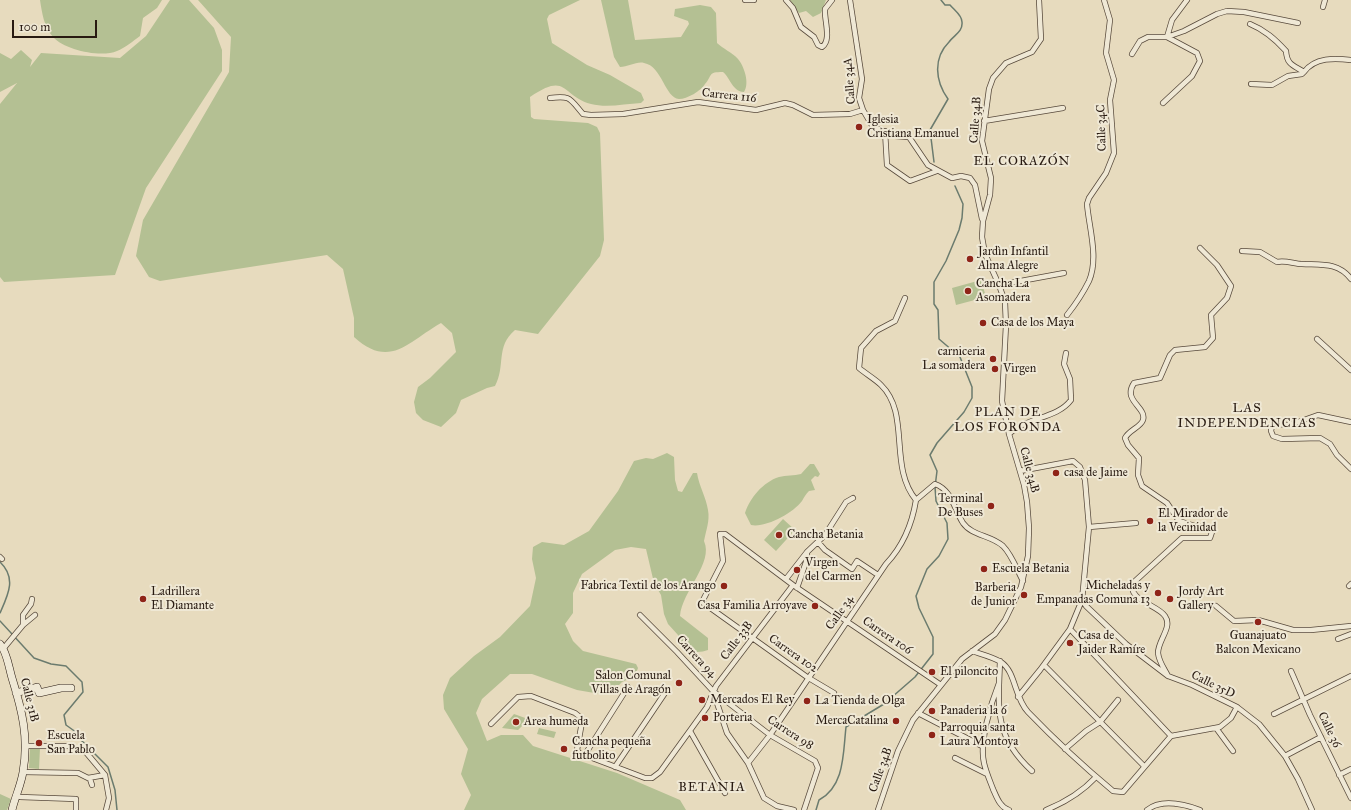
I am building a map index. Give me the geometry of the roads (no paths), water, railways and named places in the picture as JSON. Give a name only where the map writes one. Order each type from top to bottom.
[{"type":"street","points":[[745,0],[754,0]]},
{"type":"street","points":[[786,0],[793,8],[801,27],[814,37],[818,45],[822,47],[825,44],[827,36],[825,9],[826,5],[832,0]]},
{"type":"street","name":"Calle 34A","points":[[850,0],[862,79],[859,98],[863,110],[873,127],[895,136],[909,137],[928,165],[937,171]]},
{"type":"street","name":"Calle 34B","points":[[878,810],[906,732],[918,713],[962,659],[995,634],[1006,620],[1023,581],[1028,556],[1028,502],[1009,434],[1002,401],[1006,325],[1005,302],[1000,285],[985,254],[982,237],[983,221],[990,195],[991,178],[982,141],[989,89],[998,70],[1006,63],[1032,52],[1041,38],[1039,0]]},
{"type":"street","name":"Calle 34C","points":[[1067,315],[1089,280],[1092,272],[1093,246],[1087,204],[1089,198],[1106,173],[1114,153],[1110,100],[1114,80],[1106,53],[1110,20],[1104,0]]},
{"type":"street","points":[[1167,37],[1172,20],[1187,0]]},
{"type":"street","points":[[1323,7],[1325,0]]},
{"type":"street","points":[[1132,54],[1140,42],[1148,37],[1167,37],[1184,31],[1217,14],[1227,12],[1244,12],[1298,23]]},
{"type":"street","points":[[1250,24],[1272,36],[1286,51],[1285,57],[1288,62],[1304,72]]},
{"type":"street","points":[[1164,103],[1192,76],[1200,61],[1197,53],[1167,37]]},
{"type":"street","points":[[1251,84],[1272,85],[1288,76],[1302,74],[1312,65],[1320,61],[1336,57],[1351,60]]},
{"type":"street","name":"Carrera 116","points":[[550,98],[564,96],[573,100],[583,114],[591,115],[629,114],[698,102],[756,110],[785,103],[793,105],[813,115],[850,114],[863,110]]},
{"type":"street","points":[[984,121],[1063,108]]},
{"type":"street","points":[[885,131],[887,164],[910,180],[937,171],[952,178],[961,176],[970,178],[975,185],[983,221]]},
{"type":"street","points":[[1168,676],[1160,662],[1158,653],[1159,646],[1168,626],[1168,621],[1162,612],[1140,599],[1132,590],[1132,586],[1133,583],[1182,538],[1194,537],[1206,539],[1210,538],[1212,532],[1209,528],[1195,526],[1179,521],[1167,503],[1142,486],[1138,475],[1139,458],[1128,445],[1125,438],[1128,432],[1142,423],[1143,419],[1142,411],[1131,397],[1132,387],[1134,384],[1160,378],[1170,355],[1175,350],[1205,347],[1213,338],[1211,315],[1227,298],[1231,286],[1217,265],[1200,248]]},
{"type":"street","points":[[1242,252],[1260,252],[1277,262],[1283,261],[1301,264],[1330,264],[1340,269],[1351,279]]},
{"type":"street","points":[[1000,285],[1064,273]]},
{"type":"street","points":[[905,298],[894,321],[876,331],[861,348],[859,368],[882,385],[892,401],[898,421],[898,443],[905,484],[916,500],[935,484],[943,487],[948,492],[964,524],[970,530],[992,539],[1003,546],[1023,581]]},
{"type":"street","points":[[1317,339],[1351,370]]},
{"type":"street","points":[[1009,434],[1020,425],[1066,407],[1071,400],[1070,380],[1064,364],[1066,353]]},
{"type":"street","points":[[1351,422],[1318,415],[1288,424],[1278,424],[1272,426],[1271,431],[1273,436],[1282,439],[1320,438],[1330,444],[1337,455],[1351,469]]},
{"type":"street","points":[[1018,696],[1044,665],[1070,629],[1082,600],[1089,528],[1085,480],[1080,467],[1073,461],[1020,471]]},
{"type":"street","points":[[786,579],[807,552],[833,525],[846,502],[853,498]]},
{"type":"street","name":"Calle 34","points":[[748,763],[770,735],[878,575],[897,552],[914,517],[916,500]]},
{"type":"street","points":[[1089,528],[1136,523]]},
{"type":"street","name":"Carrera 106","points":[[702,602],[723,561],[719,536],[722,533],[797,588],[941,685]]},
{"type":"street","points":[[818,542],[825,550],[852,569],[857,561],[878,575]]},
{"type":"street","points":[[797,588],[806,562],[807,552]]},
{"type":"street","name":"Calle 33B","points":[[615,767],[645,778],[652,778],[660,772],[707,707],[713,691],[752,637],[793,585]]},
{"type":"street","points":[[23,625],[23,614],[31,604],[32,599]]},
{"type":"street","name":"Calle 35D","points":[[1082,600],[1086,606],[1126,644],[1168,676],[1192,685],[1237,707],[1259,724],[1285,756],[1298,779],[1312,810]]},
{"type":"street","name":"Carrera 102","points":[[702,602],[808,677],[834,693]]},
{"type":"street","points":[[1216,606],[1234,621],[1258,620],[1293,630],[1325,629],[1351,626]]},
{"type":"street","points":[[2,646],[11,640],[23,625],[35,615]]},
{"type":"street","name":"Carrera 94","points":[[640,615],[713,691],[727,733],[748,763],[764,798],[777,806],[794,810]]},
{"type":"street","points":[[1070,629],[1171,736]]},
{"type":"street","points":[[1338,639],[1351,634]]},
{"type":"street","name":"Calle 31B","points":[[2,646],[24,717],[26,746],[23,772],[12,810]]},
{"type":"street","points":[[972,651],[1000,661],[1009,670],[1018,696],[1028,712],[1065,749],[1113,791],[1123,792],[1171,736],[1216,728],[1228,722],[1237,707]]},
{"type":"street","points":[[1000,661],[999,683],[1002,726],[1006,740],[1012,750],[1032,771]]},
{"type":"street","points":[[1044,665],[1144,766]]},
{"type":"street","name":"Calle 36","points":[[1291,670],[1303,699],[1351,798]]},
{"type":"street","points":[[1274,714],[1351,676]]},
{"type":"street","points":[[999,683],[995,693],[982,746],[987,774],[997,798],[1004,808],[1009,810]]},
{"type":"street","points":[[16,693],[37,687],[38,693],[71,688]]},
{"type":"street","points":[[584,756],[628,687]]},
{"type":"street","points":[[491,724],[518,697],[531,696],[575,713],[580,717],[582,722],[577,750],[584,756],[615,767],[667,690]]},
{"type":"street","name":"Carrera 98","points":[[713,691],[770,735],[815,761],[818,768],[804,810]]},
{"type":"street","points":[[1065,749],[1086,730],[1100,722],[1118,700]]},
{"type":"street","points":[[918,713],[982,746]]},
{"type":"street","points":[[1216,728],[1233,751]]},
{"type":"street","points":[[690,731],[725,793]]},
{"type":"street","points":[[1285,756],[1321,737]]},
{"type":"street","points":[[26,746],[69,746]]},
{"type":"street","points":[[84,750],[104,775],[109,798],[106,810]]},
{"type":"street","points":[[954,758],[987,774]]},
{"type":"street","points":[[1339,775],[1351,769]]},
{"type":"street","points":[[23,772],[78,773],[90,779],[92,785]]},
{"type":"street","points":[[88,778],[104,775]]},
{"type":"street","points":[[1046,810],[1064,803],[1079,794],[1096,777]]},
{"type":"street","points":[[20,797],[76,799],[76,810]]},
{"type":"street","points":[[1146,810],[1157,805],[1183,803],[1200,810]]},
{"type":"waterway","points":[[934,162],[930,130],[948,99],[940,85],[938,77],[938,62],[944,48],[960,31],[962,25],[962,19],[959,15],[950,5],[945,5],[941,0]]},
{"type":"waterway","points":[[816,810],[819,800],[828,794],[838,778],[843,758],[846,727],[884,704],[915,677],[933,654],[933,637],[919,608],[916,596],[927,569],[939,556],[948,539],[947,523],[936,501],[935,487],[937,471],[930,455],[937,443],[964,412],[972,398],[972,387],[960,357],[939,339],[938,310],[934,304],[934,282],[946,261],[959,230],[962,218],[963,204],[955,186]]},
{"type":"waterway","points":[[0,562],[5,568],[10,580],[6,600],[0,613]]},
{"type":"waterway","points":[[0,621],[34,658],[51,664],[66,666],[82,682],[83,692],[64,715],[66,725],[80,735],[80,739],[108,767],[115,790],[117,810]]},
{"type":"place","name":"Iglesia Cristiana Emanuel","points":[[859,127]]},
{"type":"place","name":"Jardìn Infantil Alma Alegre","points":[[970,259]]},
{"type":"place","name":"Cancha La Asomadera","points":[[968,291]]},
{"type":"place","name":"Casa de los Maya","points":[[983,323]]},
{"type":"place","name":"carniceria La somadera","points":[[993,359]]},
{"type":"place","name":"Virgen","points":[[995,369]]},
{"type":"place","name":"casa de Jaime","points":[[1056,473]]},
{"type":"place","name":"Terminal De Buses","points":[[991,506]]},
{"type":"place","name":"El Mirador de la Vecinidad","points":[[1150,521]]},
{"type":"place","name":"Cancha Betania","points":[[779,535]]},
{"type":"place","name":"Escuela Betania","points":[[984,569]]},
{"type":"place","name":"Virgen del Carmen","points":[[797,570]]},
{"type":"place","name":"Fabrica Textil de los Arango","points":[[724,586]]},
{"type":"place","name":"Micheladas y Empanadas Comuna 13","points":[[1158,593]]},
{"type":"place","name":"Barberia de Junior","points":[[1024,595]]},
{"type":"place","name":"Ladrillera El Diamante","points":[[143,599]]},
{"type":"place","name":"Jordy Art Gallery","points":[[1170,599]]},
{"type":"place","name":"Casa Familia Arroyave","points":[[815,606]]},
{"type":"place","name":"Guanajuato Balcon Mexicano","points":[[1258,622]]},
{"type":"place","name":"Casa de Jaider Ramíre","points":[[1070,643]]},
{"type":"place","name":"El piloncito","points":[[932,672]]},
{"type":"place","name":"Salon Comunal Villas de Aragón","points":[[679,683]]},
{"type":"place","name":"Mercados El Rey","points":[[702,700]]},
{"type":"place","name":"La Tienda de Olga","points":[[807,701]]},
{"type":"place","name":"Panaderia la 6","points":[[932,711]]},
{"type":"place","name":"Porteria","points":[[705,718]]},
{"type":"place","name":"MercaCatalina","points":[[896,721]]},
{"type":"place","name":"Area humeda","points":[[516,722]]},
{"type":"place","name":"Parroquia santa Laura Montoya","points":[[932,735]]},
{"type":"place","name":"Escuela San Pablo","points":[[39,743]]},
{"type":"place","name":"Cancha pequeña futbolito","points":[[564,749]]},
{"type":"district","name":"EL CORAZÓN","points":[[1022,162]]},
{"type":"district","name":"LAS INDEPENDENCIAS","points":[[1247,416]]},
{"type":"district","name":"PLAN DE LOS FORONDA","points":[[1008,420]]},
{"type":"district","name":"BETANIA","points":[[712,788]]}]
